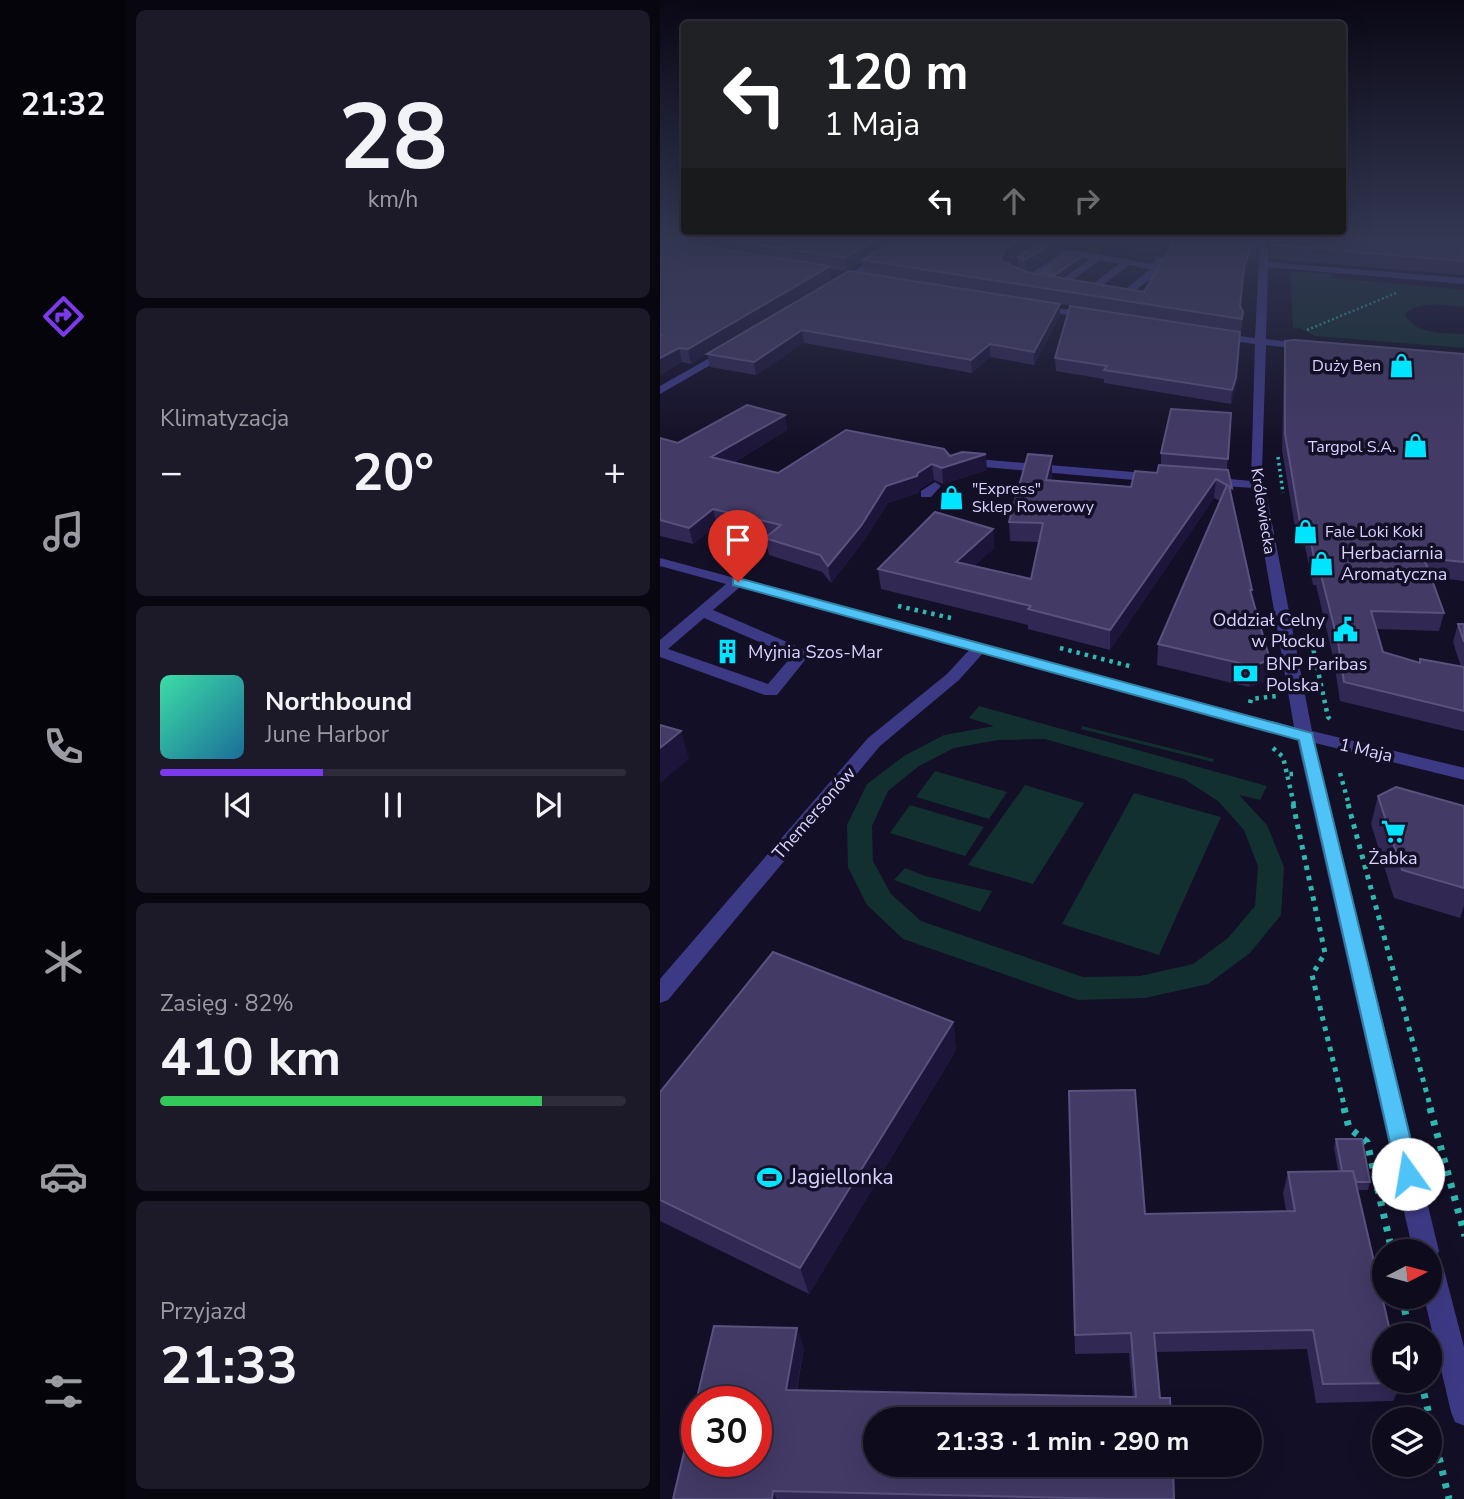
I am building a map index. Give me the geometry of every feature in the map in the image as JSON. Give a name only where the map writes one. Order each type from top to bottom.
[{"type":"street","points":[[1050,310],[1105,318]]},
{"type":"street","name":"Królewiecka","points":[[1260,310],[1256,460],[1258,485],[1313,773],[1423,1239]]},
{"type":"street","points":[[1201,333],[1320,348]]},
{"type":"street","points":[[660,391],[734,347]]},
{"type":"street","points":[[953,466],[959,461],[1258,485]]},
{"type":"street","name":"1 Maja","points":[[660,562],[981,646],[1306,737],[1464,774]]},
{"type":"street","points":[[704,612],[802,654],[771,691],[660,650],[738,582]]},
{"type":"street","name":"Themersonów","points":[[660,994],[874,742],[953,677],[981,646]]},
{"type":"street","points":[[1442,1309],[1460,1373],[1464,1412]]},
{"type":"path","points":[[1303,332],[1354,310]]},
{"type":"path","points":[[1278,446],[1283,497]]},
{"type":"path","points":[[1308,620],[1328,717],[1337,724]]},
{"type":"path","points":[[1359,748],[1356,764],[1344,766],[1340,773],[1464,1236]]},
{"type":"path","points":[[1340,773],[1287,774],[1325,953],[1312,975],[1349,1128],[1368,1142],[1389,1239]]},
{"type":"path","points":[[1442,1470],[1449,1499]]},
{"type":"green space","points":[[1292,310],[1411,310],[1405,314],[1415,326],[1440,333],[1464,334],[1464,348],[1315,336],[1300,328],[1293,328]]},
{"type":"green space","points":[[979,706],[1267,786],[1260,800],[1239,795],[1267,825],[1284,867],[1281,915],[1250,953],[1208,984],[1145,998],[1078,1000],[903,939],[867,905],[848,867],[847,825],[867,784],[904,756],[944,735],[994,726],[969,718]],"holes":[[[1045,739],[1184,779],[1218,801],[1244,830],[1258,866],[1255,906],[1228,938],[1193,964],[1140,976],[1083,977],[921,921],[891,894],[873,861],[872,826],[888,791],[919,766],[954,748],[998,740]]]},
{"type":"green space","points":[[1082,726],[1214,759],[1213,762],[1081,729]]},
{"type":"green space","points":[[935,771],[1007,792],[989,819],[916,797]]},
{"type":"green space","points":[[1025,785],[1084,803],[1033,884],[968,865]]},
{"type":"green space","points":[[1134,793],[1221,817],[1159,955],[1062,924]]},
{"type":"green space","points":[[910,805],[984,827],[965,856],[890,833]]},
{"type":"green space","points":[[905,868],[925,876],[992,891],[980,912],[894,880]]},
{"type":"building","points":[[660,310],[755,310],[688,349],[679,348],[660,358]]},
{"type":"building","points":[[782,310],[1057,310],[1034,352],[990,344],[971,360],[802,330],[754,362],[707,354]]},
{"type":"building","points":[[1069,310],[1096,310],[1240,332],[1236,378],[1232,390],[1104,370],[1107,366],[1055,358]]},
{"type":"building","points":[[1184,310],[1242,310],[1242,319]]},
{"type":"building","points":[[1285,341],[1464,354],[1464,562],[1424,558],[1444,613],[1371,611],[1383,652],[1420,663],[1420,659],[1464,667],[1464,711],[1344,682],[1338,642],[1319,567],[1316,567],[1308,528],[1301,528],[1285,434]]},
{"type":"building","points":[[747,405],[785,415],[711,457],[778,473],[846,430],[944,449],[950,456],[962,452],[986,454],[942,468],[932,464],[917,476],[886,486],[861,526],[828,566],[820,555],[765,538],[781,525],[713,509],[689,528],[660,520],[660,438],[678,443]]},
{"type":"building","points":[[1171,409],[1231,413],[1228,459],[1161,453]]},
{"type":"building","points":[[1028,454],[1052,456],[1046,480],[1131,487],[1135,471],[1157,473],[1159,465],[1228,470],[1250,590],[1270,660],[1252,666],[1158,644],[1227,485],[1216,479],[1110,630],[1028,609],[1031,606],[878,569],[935,512],[993,529],[956,562],[1031,579],[1043,523],[1009,522]]},
{"type":"building","points":[[1458,624],[1464,624],[1464,642]]},
{"type":"building","points":[[660,725],[681,731],[660,748]]},
{"type":"building","points":[[1396,787],[1464,806],[1464,888],[1402,870],[1378,796]]},
{"type":"building","name":"Jagiellonka","points":[[773,952],[953,1022],[800,1268],[660,1200],[660,1092]]},
{"type":"building","points":[[1135,1090],[1145,1214],[1295,1211],[1288,1172],[1353,1171],[1372,1253],[1372,1309],[1385,1309],[1388,1323],[1372,1323],[1372,1383],[1323,1384],[1313,1330],[1154,1333],[1160,1398],[1170,1398],[1170,1407],[863,1407],[863,1477],[1173,1477],[1174,1499],[773,1491],[772,1499],[673,1499],[681,1465],[681,1477],[772,1477],[772,1386],[700,1386],[714,1326],[797,1328],[786,1390],[1136,1397],[1131,1333],[1075,1335],[1069,1091]]},
{"type":"building","points":[[1336,1139],[1362,1139],[1370,1182],[1356,1182],[1353,1171],[1342,1171]]},
{"type":"place","name":"Duży Ben","points":[[1401,365]]},
{"type":"place","name":"Targpol S.A.","points":[[1416,446]]},
{"type":"place","name":"\"Express\" Sklep Rowerowy","points":[[952,497]]},
{"type":"place","name":"Fale Loki Koki","points":[[1305,531]]},
{"type":"place","name":"Herbaciarnia Aromatyczna","points":[[1321,563]]},
{"type":"place","name":"Oddział Celny w Płocku","points":[[1345,630]]},
{"type":"place","name":"Myjnia Szos-Mar","points":[[728,652]]},
{"type":"place","name":"BNP Paribas Polska","points":[[1246,674]]},
{"type":"place","name":"Żabka","points":[[1393,831]]},
{"type":"place","name":"Jagiellonka","points":[[770,1177]]},
{"type":"route","points":[[738,582],[981,646],[1306,737],[1408,1174]]}]
